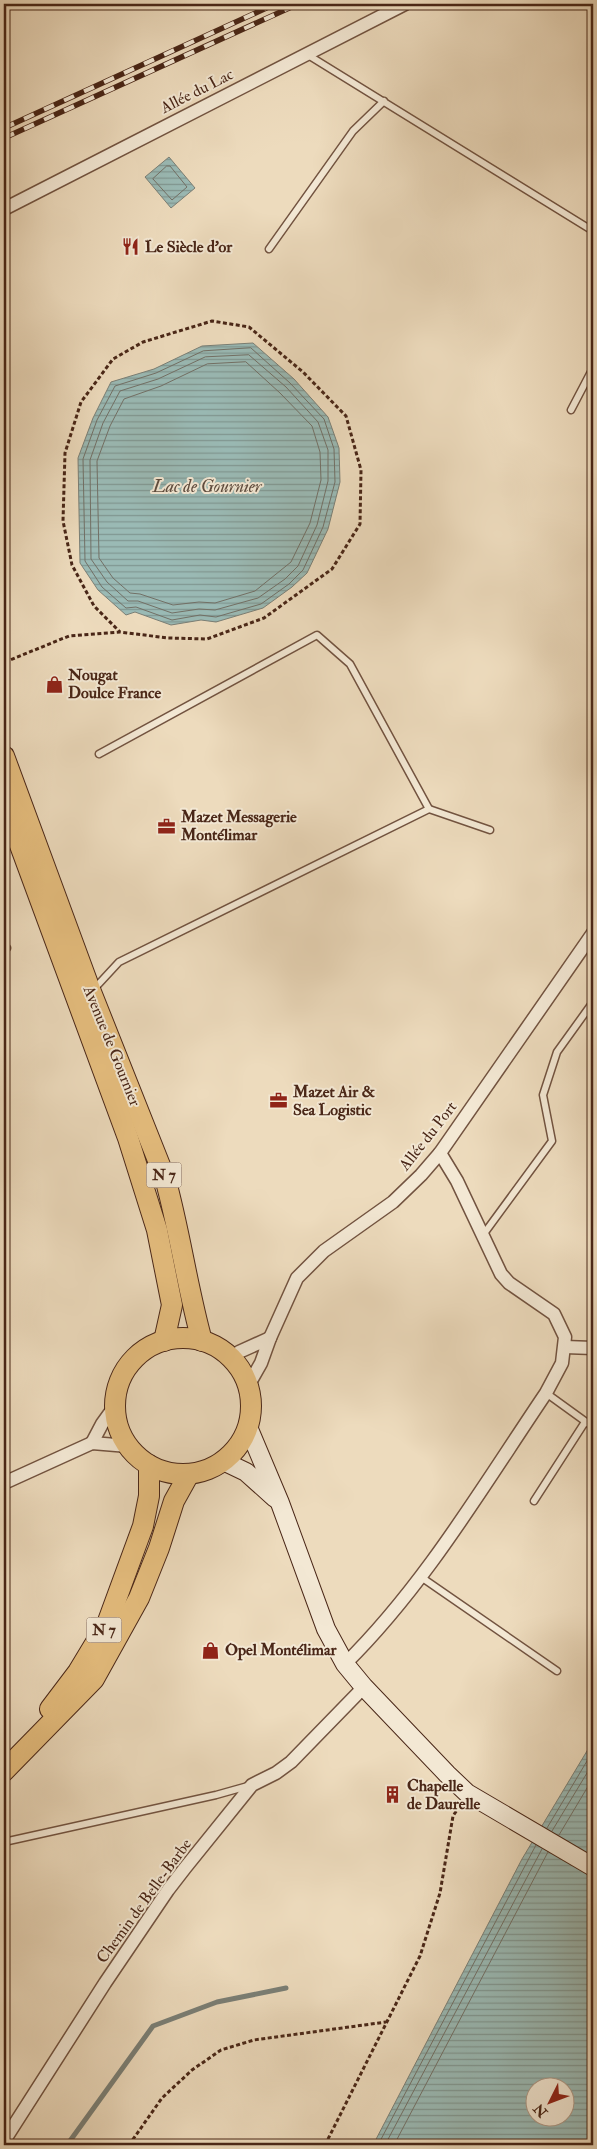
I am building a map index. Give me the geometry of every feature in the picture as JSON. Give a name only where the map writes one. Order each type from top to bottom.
[{"type":"main road","name":"Avenue de Gournier","points":[[4,756],[83,994],[157,1230],[172,1305],[164,1341]]},
{"type":"main road","name":"Avenue de Gournier","points":[[4,802],[83,994],[165,1178],[193,1309],[202,1341]]},
{"type":"main road","points":[[189,1338],[202,1341],[218,1348],[231,1358],[242,1371],[248,1386],[251,1409],[248,1427],[241,1443],[223,1462],[210,1469],[189,1474],[175,1474],[149,1465],[140,1459],[128,1446],[120,1430],[115,1406],[120,1381],[132,1360],[152,1345],[164,1341],[189,1338]]},
{"type":"main road","name":"N 7","points":[[4,1770],[78,1672],[107,1624],[143,1526],[149,1496],[149,1465]]},
{"type":"main road","name":"N 7","points":[[4,1770],[94,1679],[124,1629],[139,1598],[159,1548],[174,1501],[189,1474]]},
{"type":"street","name":"Allée du Lac","points":[[4,209],[405,4]]},
{"type":"street","name":"Allée du Port","points":[[248,1386],[261,1364],[270,1338],[297,1278],[324,1251],[393,1202],[440,1154],[593,933]]},
{"type":"street","points":[[346,1664],[376,1634],[421,1577],[546,1394],[562,1363],[565,1346],[564,1337],[554,1314],[509,1283],[501,1274],[457,1180],[440,1154]]},
{"type":"street","points":[[231,1358],[270,1338]]},
{"type":"street","points":[[565,1346],[593,1348]]},
{"type":"street","points":[[92,1444],[102,1424],[115,1406]]},
{"type":"street","points":[[248,1427],[280,1503],[326,1629],[346,1664],[364,1688],[446,1774],[467,1793],[593,1868]]},
{"type":"street","points":[[4,1483],[92,1444],[128,1446]]},
{"type":"street","points":[[223,1462],[246,1472],[280,1503]]},
{"type":"street","name":"Chemin de Belle-Barbe","points":[[4,2141],[168,1890],[252,1785],[276,1773],[291,1762],[364,1688]]},
{"type":"lane","points":[[307,54],[593,231]]},
{"type":"lane","points":[[269,249],[352,131],[384,101]]},
{"type":"lane","points":[[571,410],[593,368]]},
{"type":"lane","points":[[99,754],[317,636],[350,664],[429,809],[490,830]]},
{"type":"lane","points":[[83,994],[119,962],[429,809]]},
{"type":"lane","points":[[483,1235],[552,1141],[543,1095],[557,1052],[593,1002]]},
{"type":"lane","points":[[546,1394],[593,1428]]},
{"type":"lane","points":[[534,1501],[585,1422]]},
{"type":"lane","points":[[421,1577],[557,1671]]},
{"type":"lane","points":[[4,1842],[216,1795],[252,1785]]},
{"type":"path","points":[[6,662],[69,636],[120,632],[168,638],[207,639],[264,618],[332,569],[360,524],[361,470],[346,416],[303,372],[249,327],[212,321],[143,342],[113,359],[81,402],[65,453],[64,521],[72,565],[94,606],[120,632]]},
{"type":"path","points":[[325,2145],[420,1956],[440,1893],[453,1816],[467,1793]]},
{"type":"path","points":[[129,2145],[162,2098],[192,2070],[221,2050],[254,2040],[387,2021]]},
{"type":"water","points":[[169,157],[195,188],[171,208],[145,177]]},
{"type":"water","name":"Lac de Gournier","points":[[253,343],[294,379],[328,417],[339,448],[340,482],[328,529],[307,573],[292,587],[263,608],[216,622],[201,620],[171,625],[135,612],[126,615],[98,590],[80,563],[78,458],[93,418],[111,382],[154,369],[202,346]]},
{"type":"water","points":[[593,1741],[593,2145],[373,2145],[522,1859]]},
{"type":"waterway","points":[[67,2145],[153,2026],[217,2002],[286,1988]]},
{"type":"railway","points":[[4,128],[275,4]]},
{"type":"railway","points":[[4,138],[298,4]]},
{"type":"place","name":"Le Siècle d'or","points":[[131,247]]},
{"type":"place","name":"Nougat Doulce France","points":[[54,684]]},
{"type":"place","name":"Mazet Messagerie Montélimar","points":[[167,826]]},
{"type":"place","name":"Mazet Air & Sea Logistic","points":[[279,1101]]},
{"type":"place","name":"Opel Montélimar","points":[[211,1650]]},
{"type":"place","name":"Chapelle de Daurelle","points":[[393,1795]]}]
